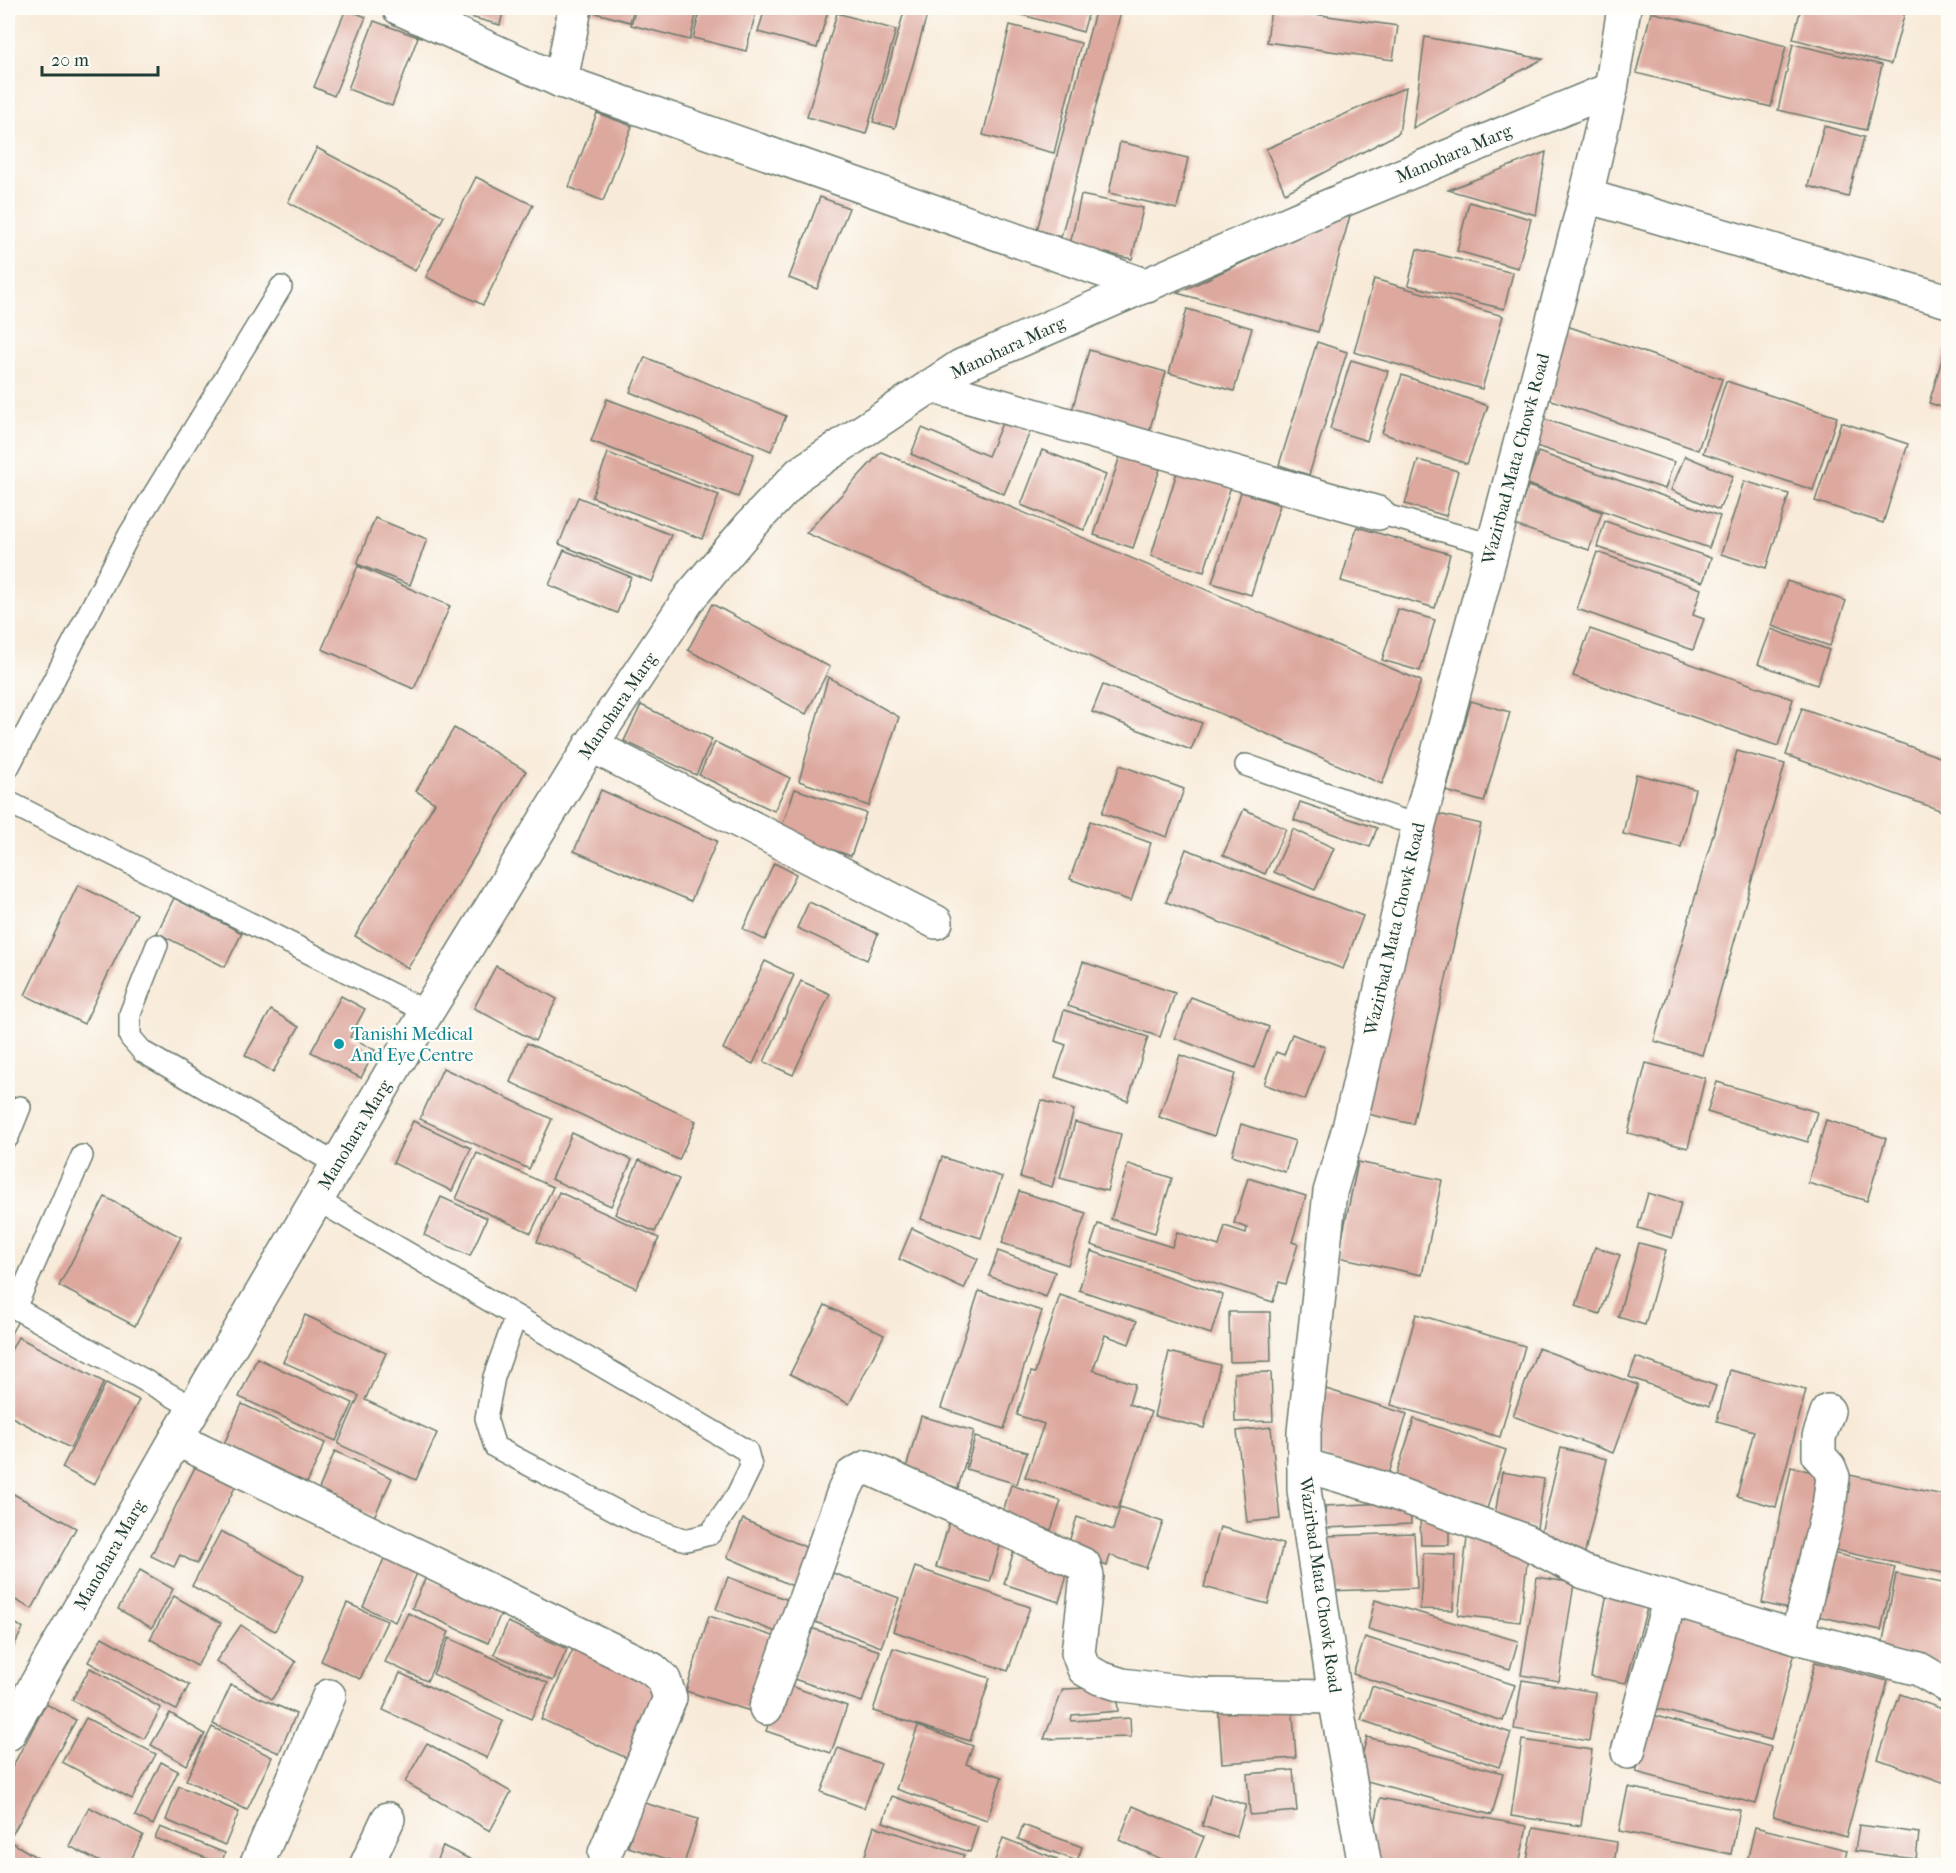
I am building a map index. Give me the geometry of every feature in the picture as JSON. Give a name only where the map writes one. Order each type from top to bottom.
[{"type":"street","points":[[399,8],[561,81],[1147,286]]},
{"type":"street","points":[[561,81],[575,8]]},
{"type":"street","name":"Wazirbad Mata Chowk Road","points":[[1365,1866],[1335,1697],[1304,1490],[1304,1432],[1330,1192],[1349,1128],[1419,824],[1586,196],[1611,89],[1624,8]]},
{"type":"street","name":"Manohara Marg","points":[[8,1734],[176,1439],[427,1012],[591,745],[690,597],[751,525],[800,473],[961,366],[1302,217],[1611,89]]},
{"type":"street","points":[[1586,196],[1948,301]]},
{"type":"street","points":[[931,386],[1378,513]]},
{"type":"street","points":[[591,745],[936,922]]},
{"type":"street","points":[[1797,1637],[1829,1506],[1833,1477],[1829,1467],[1819,1456],[1819,1437],[1828,1411]]},
{"type":"street","points":[[176,1439],[652,1669],[664,1680],[670,1698],[605,1853]]},
{"type":"street","points":[[1304,1465],[1381,1488],[1522,1540],[1584,1572],[1797,1637],[1919,1669],[1948,1686]]},
{"type":"street","points":[[766,1708],[843,1491],[852,1475],[867,1467],[1084,1565],[1087,1576],[1078,1653],[1084,1669],[1100,1678],[1122,1684],[1204,1695],[1335,1697]]},
{"type":"street","points":[[1629,1752],[1670,1598]]},
{"type":"street","points":[[256,1866],[329,1696]]},
{"type":"street","points":[[366,1866],[388,1819]]},
{"type":"lane","points":[[8,768],[129,535],[280,287]]},
{"type":"lane","points":[[1378,513],[1493,545]]},
{"type":"lane","points":[[1246,765],[1398,819],[1419,824]]},
{"type":"lane","points":[[8,802],[427,1012]]},
{"type":"lane","points":[[157,945],[130,1014],[130,1037],[143,1052],[338,1165]]},
{"type":"lane","points":[[8,1137],[21,1107]]},
{"type":"lane","points":[[82,1156],[11,1306],[194,1408]]},
{"type":"lane","points":[[317,1200],[516,1316],[747,1451],[751,1466],[737,1495],[710,1534],[686,1540],[645,1526],[495,1447],[486,1418],[494,1377],[516,1316]]},
{"type":"building","points":[[458,8],[504,8],[500,25],[456,13]]},
{"type":"building","points":[[577,8],[634,8],[630,22]]},
{"type":"building","points":[[636,8],[698,8],[690,40],[631,25]]},
{"type":"building","points":[[701,8],[757,8],[746,51],[693,38]]},
{"type":"building","points":[[765,8],[829,8],[817,48],[758,32]]},
{"type":"building","points":[[905,8],[929,8],[895,128],[873,122]]},
{"type":"building","points":[[1010,8],[1090,8],[1083,32],[1008,11]]},
{"type":"building","points":[[1096,8],[1122,8],[1061,237],[1037,230]]},
{"type":"building","points":[[1271,8],[1398,26],[1393,60],[1267,42]]},
{"type":"building","points":[[1801,8],[1906,8],[1891,64],[1793,39]]},
{"type":"building","points":[[346,9],[366,17],[334,96],[314,87]]},
{"type":"building","points":[[1651,12],[1786,46],[1771,107],[1636,73]]},
{"type":"building","points":[[837,13],[896,30],[866,134],[807,117]]},
{"type":"building","points":[[374,21],[418,37],[392,106],[348,89]]},
{"type":"building","points":[[1010,25],[1081,43],[1054,153],[983,135]]},
{"type":"building","points":[[1425,37],[1543,59],[1413,128]]},
{"type":"building","points":[[1793,44],[1882,65],[1866,130],[1778,110]]},
{"type":"building","points":[[1406,87],[1399,133],[1285,193],[1266,149]]},
{"type":"building","points":[[597,113],[632,126],[603,201],[569,187]]},
{"type":"building","points":[[1824,126],[1864,137],[1848,197],[1808,186]]},
{"type":"building","points":[[1120,142],[1188,158],[1177,209],[1109,193]]},
{"type":"building","points":[[317,148],[444,216],[415,271],[288,202]]},
{"type":"building","points":[[1546,152],[1536,215],[1448,190]]},
{"type":"building","points":[[476,177],[533,205],[483,305],[426,277]]},
{"type":"building","points":[[1081,195],[1143,208],[1132,259],[1070,245]]},
{"type":"building","points":[[820,197],[849,208],[817,289],[789,278]]},
{"type":"building","points":[[1469,202],[1531,219],[1518,268],[1457,251]]},
{"type":"building","points":[[1351,212],[1318,332],[1177,293]]},
{"type":"building","points":[[1417,249],[1513,273],[1504,309],[1408,285]]},
{"type":"building","points":[[1374,279],[1503,316],[1482,389],[1354,352]]},
{"type":"building","points":[[1187,309],[1252,328],[1234,391],[1169,373]]},
{"type":"building","points":[[1564,325],[1722,379],[1698,450],[1540,396]]},
{"type":"building","points":[[1317,342],[1347,352],[1309,475],[1279,465]]},
{"type":"building","points":[[1945,349],[1948,350],[1948,409],[1929,403]]},
{"type":"building","points":[[1089,350],[1166,372],[1148,436],[1071,414]]},
{"type":"building","points":[[645,357],[786,416],[771,451],[630,392]]},
{"type":"building","points":[[1351,360],[1388,371],[1367,441],[1330,429]]},
{"type":"building","points":[[1402,375],[1488,406],[1467,464],[1382,433]]},
{"type":"building","points":[[1726,381],[1837,417],[1813,490],[1703,453]]},
{"type":"building","points":[[607,399],[754,454],[738,497],[591,441]]},
{"type":"building","points":[[1544,419],[1674,462],[1665,489],[1536,446]]},
{"type":"building","points":[[1003,421],[1030,432],[1004,494],[911,454],[922,428],[988,456]]},
{"type":"building","points":[[1841,422],[1908,444],[1883,523],[1815,501]]},
{"type":"building","points":[[1042,450],[1106,475],[1084,530],[1021,505]]},
{"type":"building","points":[[881,452],[1421,681],[1382,784],[806,533]]},
{"type":"building","points":[[1538,452],[1720,516],[1709,548],[1527,484]]},
{"type":"building","points":[[608,453],[719,495],[702,539],[592,497]]},
{"type":"building","points":[[1120,456],[1160,469],[1133,548],[1094,535]]},
{"type":"building","points":[[1685,456],[1733,476],[1719,510],[1671,490]]},
{"type":"building","points":[[1418,460],[1458,471],[1446,516],[1405,504]]},
{"type":"building","points":[[1178,469],[1231,486],[1204,572],[1151,556]]},
{"type":"building","points":[[1744,481],[1789,494],[1766,568],[1721,554]]},
{"type":"building","points":[[1528,486],[1602,512],[1589,550],[1514,525]]},
{"type":"building","points":[[1241,492],[1280,505],[1251,595],[1212,583]]},
{"type":"building","points":[[578,497],[671,535],[652,582],[559,544]]},
{"type":"building","points":[[375,518],[427,539],[410,585],[357,564]]},
{"type":"building","points":[[1605,521],[1711,558],[1703,582],[1597,547]]},
{"type":"building","points":[[1357,527],[1450,554],[1435,608],[1341,581]]},
{"type":"building","points":[[564,550],[631,577],[617,613],[549,585]]},
{"type":"building","points":[[1597,552],[1701,589],[1693,615],[1704,619],[1693,650],[1577,609]]},
{"type":"building","points":[[358,566],[450,606],[414,689],[322,649]]},
{"type":"building","points":[[1787,581],[1846,601],[1830,646],[1772,626]]},
{"type":"building","points":[[712,604],[830,667],[806,714],[688,650]]},
{"type":"building","points":[[1398,609],[1435,620],[1420,671],[1382,660]]},
{"type":"building","points":[[1590,629],[1793,699],[1778,746],[1573,676]]},
{"type":"building","points":[[1771,629],[1829,650],[1817,685],[1758,664]]},
{"type":"building","points":[[828,677],[899,717],[869,806],[799,781]]},
{"type":"building","points":[[1103,685],[1202,723],[1191,750],[1092,712]]},
{"type":"building","points":[[1471,701],[1510,712],[1484,802],[1446,791]]},
{"type":"building","points":[[641,705],[712,739],[696,775],[624,741]]},
{"type":"building","points":[[1802,708],[1948,760],[1948,813],[1786,755]]},
{"type":"building","points":[[454,728],[526,771],[408,968],[355,936],[435,803],[416,791]]},
{"type":"building","points":[[715,742],[790,778],[774,811],[699,775]]},
{"type":"building","points":[[1737,751],[1785,764],[1702,1055],[1654,1041]]},
{"type":"building","points":[[1120,765],[1184,789],[1167,837],[1102,813]]},
{"type":"building","points":[[1636,774],[1695,789],[1681,847],[1623,834]]},
{"type":"building","points":[[795,789],[866,813],[851,856],[780,832]]},
{"type":"building","points":[[601,790],[717,841],[691,901],[574,851]]},
{"type":"building","points":[[1300,802],[1377,828],[1370,847],[1294,820]]},
{"type":"building","points":[[1244,809],[1286,829],[1265,874],[1223,855]]},
{"type":"building","points":[[1426,811],[1481,824],[1413,1124],[1358,1112]]},
{"type":"building","points":[[1090,821],[1151,843],[1131,901],[1070,879]]},
{"type":"building","points":[[1293,829],[1334,848],[1315,890],[1274,872]]},
{"type":"building","points":[[1186,849],[1363,916],[1343,969],[1166,902]]},
{"type":"building","points":[[774,863],[796,874],[765,940],[743,929]]},
{"type":"building","points":[[78,885],[137,914],[84,1024],[25,995]]},
{"type":"building","points":[[174,898],[242,933],[225,967],[157,933]]},
{"type":"building","points":[[809,902],[878,934],[867,960],[797,928]]},
{"type":"building","points":[[765,961],[794,975],[753,1064],[723,1049]]},
{"type":"building","points":[[1083,962],[1175,993],[1160,1037],[1068,1006]]},
{"type":"building","points":[[496,966],[557,999],[535,1041],[474,1008]]},
{"type":"building","points":[[801,981],[830,994],[793,1075],[764,1062]]},
{"type":"building","name":"Tanishi Medical And Eye Centre","points":[[341,996],[365,1009],[350,1037],[375,1050],[361,1078],[311,1052]]},
{"type":"building","points":[[1191,997],[1269,1027],[1254,1068],[1175,1038]]},
{"type":"building","points":[[271,1010],[299,1027],[273,1072],[245,1055]]},
{"type":"building","points":[[1064,1010],[1148,1037],[1128,1101],[1055,1077],[1066,1045],[1055,1041]]},
{"type":"building","points":[[1292,1034],[1325,1047],[1305,1100],[1264,1084],[1276,1052],[1284,1055]]},
{"type":"building","points":[[527,1043],[696,1121],[679,1160],[510,1082]]},
{"type":"building","points":[[1180,1055],[1235,1074],[1214,1136],[1159,1117]]},
{"type":"building","points":[[1646,1063],[1705,1078],[1688,1148],[1628,1133]]},
{"type":"building","points":[[443,1068],[552,1119],[529,1169],[420,1119]]},
{"type":"building","points":[[1717,1082],[1817,1112],[1808,1142],[1707,1112]]},
{"type":"building","points":[[1041,1100],[1074,1110],[1052,1187],[1020,1177]]},
{"type":"building","points":[[1826,1120],[1886,1138],[1867,1201],[1808,1183]]},
{"type":"building","points":[[413,1121],[471,1148],[452,1191],[393,1163]]},
{"type":"building","points":[[1075,1122],[1121,1134],[1107,1191],[1060,1178]]},
{"type":"building","points":[[1241,1124],[1295,1141],[1285,1172],[1232,1155]]},
{"type":"building","points":[[572,1133],[632,1160],[611,1206],[551,1179]]},
{"type":"building","points":[[477,1153],[553,1187],[531,1233],[456,1199]]},
{"type":"building","points":[[942,1157],[1002,1177],[981,1238],[921,1219]]},
{"type":"building","points":[[639,1160],[679,1179],[655,1232],[615,1214]]},
{"type":"building","points":[[1358,1162],[1442,1180],[1422,1275],[1338,1257]]},
{"type":"building","points":[[1128,1164],[1172,1178],[1155,1233],[1111,1219]]},
{"type":"building","points":[[1248,1178],[1306,1196],[1292,1242],[1298,1244],[1286,1284],[1279,1282],[1273,1302],[1091,1245],[1098,1224],[1172,1247],[1177,1232],[1219,1246],[1225,1226],[1246,1233],[1247,1228],[1234,1223]]},
{"type":"building","points":[[1019,1191],[1086,1213],[1068,1265],[1002,1243]]},
{"type":"building","points":[[559,1192],[659,1238],[636,1288],[537,1242]]},
{"type":"building","points":[[1648,1193],[1681,1203],[1672,1238],[1638,1228]]},
{"type":"building","points":[[105,1197],[181,1237],[135,1326],[59,1286]]},
{"type":"building","points":[[441,1197],[487,1218],[470,1256],[424,1235]]},
{"type":"building","points":[[912,1228],[978,1259],[964,1289],[899,1259]]},
{"type":"building","points":[[1639,1243],[1666,1250],[1645,1325],[1618,1317]]},
{"type":"building","points":[[1595,1247],[1620,1255],[1600,1314],[1576,1306]]},
{"type":"building","points":[[998,1251],[1055,1272],[1046,1297],[989,1276]]},
{"type":"building","points":[[1091,1251],[1223,1295],[1211,1334],[1079,1290]]},
{"type":"building","points":[[979,1291],[1042,1311],[1004,1429],[941,1408]]},
{"type":"building","points":[[1060,1295],[1137,1321],[1129,1344],[1105,1335],[1093,1370],[1135,1384],[1129,1404],[1151,1412],[1118,1509],[1025,1477],[1044,1424],[1017,1415],[1031,1372],[1035,1373]]},
{"type":"building","points":[[825,1305],[884,1335],[849,1404],[790,1374]]},
{"type":"building","points":[[8,1312],[19,1319],[8,1339]]},
{"type":"building","points":[[1229,1312],[1270,1312],[1271,1361],[1230,1362]]},
{"type":"building","points":[[1416,1314],[1525,1346],[1500,1437],[1391,1405]]},
{"type":"building","points":[[305,1315],[386,1353],[365,1400],[437,1433],[416,1480],[338,1444],[359,1396],[283,1362]]},
{"type":"building","points":[[18,1337],[104,1382],[70,1448],[8,1415],[8,1356]]},
{"type":"building","points":[[1538,1348],[1638,1385],[1613,1453],[1513,1416]]},
{"type":"building","points":[[1169,1352],[1220,1365],[1204,1428],[1154,1416]]},
{"type":"building","points":[[1636,1357],[1716,1386],[1709,1406],[1629,1377]]},
{"type":"building","points":[[257,1358],[353,1403],[336,1441],[239,1397]]},
{"type":"building","points":[[1730,1370],[1806,1390],[1776,1507],[1737,1496],[1754,1431],[1717,1421]]},
{"type":"building","points":[[1271,1372],[1273,1421],[1235,1422],[1234,1373]]},
{"type":"building","points":[[106,1383],[139,1400],[94,1485],[62,1468]]},
{"type":"building","points":[[1326,1389],[1407,1414],[1388,1477],[1308,1453]]},
{"type":"building","points":[[242,1404],[325,1443],[307,1483],[224,1444]]},
{"type":"building","points":[[921,1416],[974,1431],[958,1488],[905,1472]]},
{"type":"building","points":[[1414,1419],[1506,1450],[1483,1521],[1391,1491]]},
{"type":"building","points":[[1271,1427],[1280,1519],[1247,1522],[1237,1431]]},
{"type":"building","points":[[975,1437],[1027,1452],[1017,1484],[966,1469]]},
{"type":"building","points":[[1561,1448],[1607,1459],[1584,1557],[1538,1546]]},
{"type":"building","points":[[335,1451],[392,1478],[374,1517],[318,1491]]},
{"type":"building","points":[[200,1457],[240,1477],[197,1564],[180,1555],[174,1567],[151,1556]]},
{"type":"building","points":[[1791,1467],[1830,1476],[1800,1612],[1762,1603]]},
{"type":"building","points":[[1502,1472],[1544,1479],[1537,1528],[1494,1521]]},
{"type":"building","points":[[1845,1474],[1948,1496],[1948,1574],[1830,1549]]},
{"type":"building","points":[[1011,1485],[1061,1501],[1051,1530],[1002,1515]]},
{"type":"building","points":[[8,1491],[76,1528],[32,1609],[8,1596]]},
{"type":"building","points":[[1410,1502],[1411,1524],[1326,1528],[1325,1506]]},
{"type":"building","points":[[1120,1507],[1163,1522],[1146,1568],[1110,1555],[1107,1566],[1066,1551],[1077,1517],[1113,1530]]},
{"type":"building","points":[[951,1516],[1004,1532],[990,1582],[936,1567]]},
{"type":"building","points":[[1420,1517],[1449,1518],[1449,1545],[1421,1545]]},
{"type":"building","points":[[743,1519],[821,1554],[804,1591],[727,1557]]},
{"type":"building","points":[[1220,1527],[1283,1544],[1268,1604],[1204,1587]]},
{"type":"building","points":[[221,1531],[304,1576],[275,1631],[192,1586]]},
{"type":"building","points":[[1414,1533],[1417,1588],[1328,1591],[1326,1536]]},
{"type":"building","points":[[1467,1538],[1529,1546],[1520,1622],[1458,1615]]},
{"type":"building","points":[[390,1545],[423,1560],[395,1622],[363,1607]]},
{"type":"building","points":[[1015,1547],[1070,1565],[1059,1602],[1004,1584]]},
{"type":"building","points":[[1827,1552],[1895,1567],[1881,1630],[1813,1615]]},
{"type":"building","points":[[1423,1553],[1455,1555],[1453,1610],[1420,1609]]},
{"type":"building","points":[[915,1567],[1030,1607],[1008,1671],[893,1631]]},
{"type":"building","points":[[140,1570],[173,1589],[152,1628],[118,1609]]},
{"type":"building","points":[[833,1573],[899,1598],[881,1647],[815,1622]]},
{"type":"building","points":[[1896,1574],[1948,1584],[1948,1664],[1881,1651]]},
{"type":"building","points":[[426,1577],[502,1611],[488,1643],[412,1608]]},
{"type":"building","points":[[728,1577],[796,1603],[784,1635],[716,1609]]},
{"type":"building","points":[[1537,1577],[1574,1583],[1559,1681],[1521,1675]]},
{"type":"building","points":[[1607,1593],[1649,1601],[1626,1683],[1591,1677]]},
{"type":"building","points":[[174,1596],[221,1623],[197,1666],[150,1639]]},
{"type":"building","points":[[1375,1600],[1518,1641],[1510,1669],[1368,1629]]},
{"type":"building","points":[[347,1603],[387,1621],[360,1679],[321,1661]]},
{"type":"building","points":[[1677,1612],[1797,1645],[1771,1740],[1651,1707]]},
{"type":"building","points":[[408,1613],[449,1632],[427,1681],[385,1662]]},
{"type":"building","points":[[709,1616],[783,1639],[760,1714],[686,1691]]},
{"type":"building","points":[[8,1619],[23,1628],[10,1654],[8,1652]]},
{"type":"building","points":[[508,1622],[567,1649],[553,1681],[494,1654]]},
{"type":"building","points":[[241,1625],[296,1662],[272,1699],[216,1661]]},
{"type":"building","points":[[811,1628],[880,1651],[862,1702],[794,1679]]},
{"type":"building","points":[[102,1637],[189,1685],[176,1710],[88,1662]]},
{"type":"building","points":[[1365,1637],[1515,1685],[1503,1721],[1353,1674]]},
{"type":"building","points":[[449,1638],[548,1683],[531,1719],[433,1674]]},
{"type":"building","points":[[575,1645],[664,1687],[631,1760],[541,1719]]},
{"type":"building","points":[[893,1648],[990,1678],[970,1741],[873,1711]]},
{"type":"building","points":[[1815,1662],[1888,1681],[1846,1837],[1773,1816]]},
{"type":"building","points":[[90,1668],[161,1708],[144,1739],[72,1700]]},
{"type":"building","points":[[400,1673],[503,1721],[487,1758],[383,1710]]},
{"type":"building","points":[[1522,1680],[1596,1692],[1589,1741],[1514,1729]]},
{"type":"building","points":[[782,1683],[847,1706],[831,1753],[766,1731]]},
{"type":"building","points":[[231,1685],[296,1714],[279,1753],[213,1724]]},
{"type":"building","points":[[1372,1686],[1511,1733],[1499,1767],[1361,1720]]},
{"type":"building","points":[[1116,1687],[1118,1711],[1072,1715],[1071,1721],[1130,1718],[1131,1737],[1044,1739],[1063,1689]]},
{"type":"building","points":[[1900,1694],[1948,1711],[1948,1784],[1878,1759]]},
{"type":"building","points":[[1292,1701],[1296,1758],[1222,1763],[1218,1706]]},
{"type":"building","points":[[46,1704],[76,1720],[12,1835],[8,1833],[8,1775]]},
{"type":"building","points":[[170,1713],[205,1734],[186,1765],[151,1745]]},
{"type":"building","points":[[1652,1715],[1771,1747],[1756,1804],[1636,1772]]},
{"type":"building","points":[[86,1718],[156,1754],[132,1799],[62,1762]]},
{"type":"building","points":[[918,1726],[973,1746],[966,1764],[1002,1777],[987,1820],[896,1789]]},
{"type":"building","points":[[212,1727],[272,1757],[247,1810],[186,1780]]},
{"type":"building","points":[[1367,1737],[1503,1773],[1492,1815],[1356,1778]]},
{"type":"building","points":[[1522,1740],[1592,1750],[1581,1826],[1511,1816]]},
{"type":"building","points":[[427,1743],[511,1792],[490,1831],[405,1782]]},
{"type":"building","points":[[838,1748],[881,1764],[864,1808],[821,1792]]},
{"type":"building","points":[[161,1762],[178,1771],[153,1825],[135,1816]]},
{"type":"building","points":[[1293,1770],[1297,1811],[1250,1815],[1247,1774]]},
{"type":"building","points":[[179,1786],[239,1812],[225,1845],[166,1820]]},
{"type":"building","points":[[1628,1787],[1740,1810],[1731,1854],[1619,1831]]},
{"type":"building","points":[[1211,1794],[1246,1805],[1236,1837],[1202,1826]]},
{"type":"building","points":[[892,1796],[978,1826],[970,1852],[883,1822]]},
{"type":"building","points":[[1380,1798],[1527,1826],[1519,1866],[1381,1866],[1368,1863]]},
{"type":"building","points":[[641,1802],[698,1819],[684,1864],[628,1847]]},
{"type":"building","points":[[1133,1806],[1204,1837],[1192,1866],[1177,1866],[1119,1840]]},
{"type":"building","points":[[89,1807],[143,1835],[128,1866],[108,1866],[69,1846]]},
{"type":"building","points":[[1023,1825],[1082,1847],[1077,1861],[1018,1839]]},
{"type":"building","points":[[1859,1825],[1919,1833],[1916,1859],[1855,1851]]},
{"type":"building","points":[[874,1826],[964,1855],[960,1866],[873,1866],[863,1862]]},
{"type":"building","points":[[160,1827],[225,1853],[221,1864],[155,1838]]},
{"type":"building","points":[[1755,1827],[1847,1850],[1843,1866],[1746,1866]]},
{"type":"building","points":[[1533,1828],[1617,1842],[1614,1866],[1526,1866]]},
{"type":"building","points":[[1003,1838],[1057,1859],[1054,1866],[993,1866]]},
{"type":"building","points":[[8,1840],[51,1866],[8,1866]]},
{"type":"building","points":[[443,1846],[484,1866],[434,1866]]},
{"type":"place","name":"Tanishi Medical And Eye Centre","points":[[339,1044]]}]
